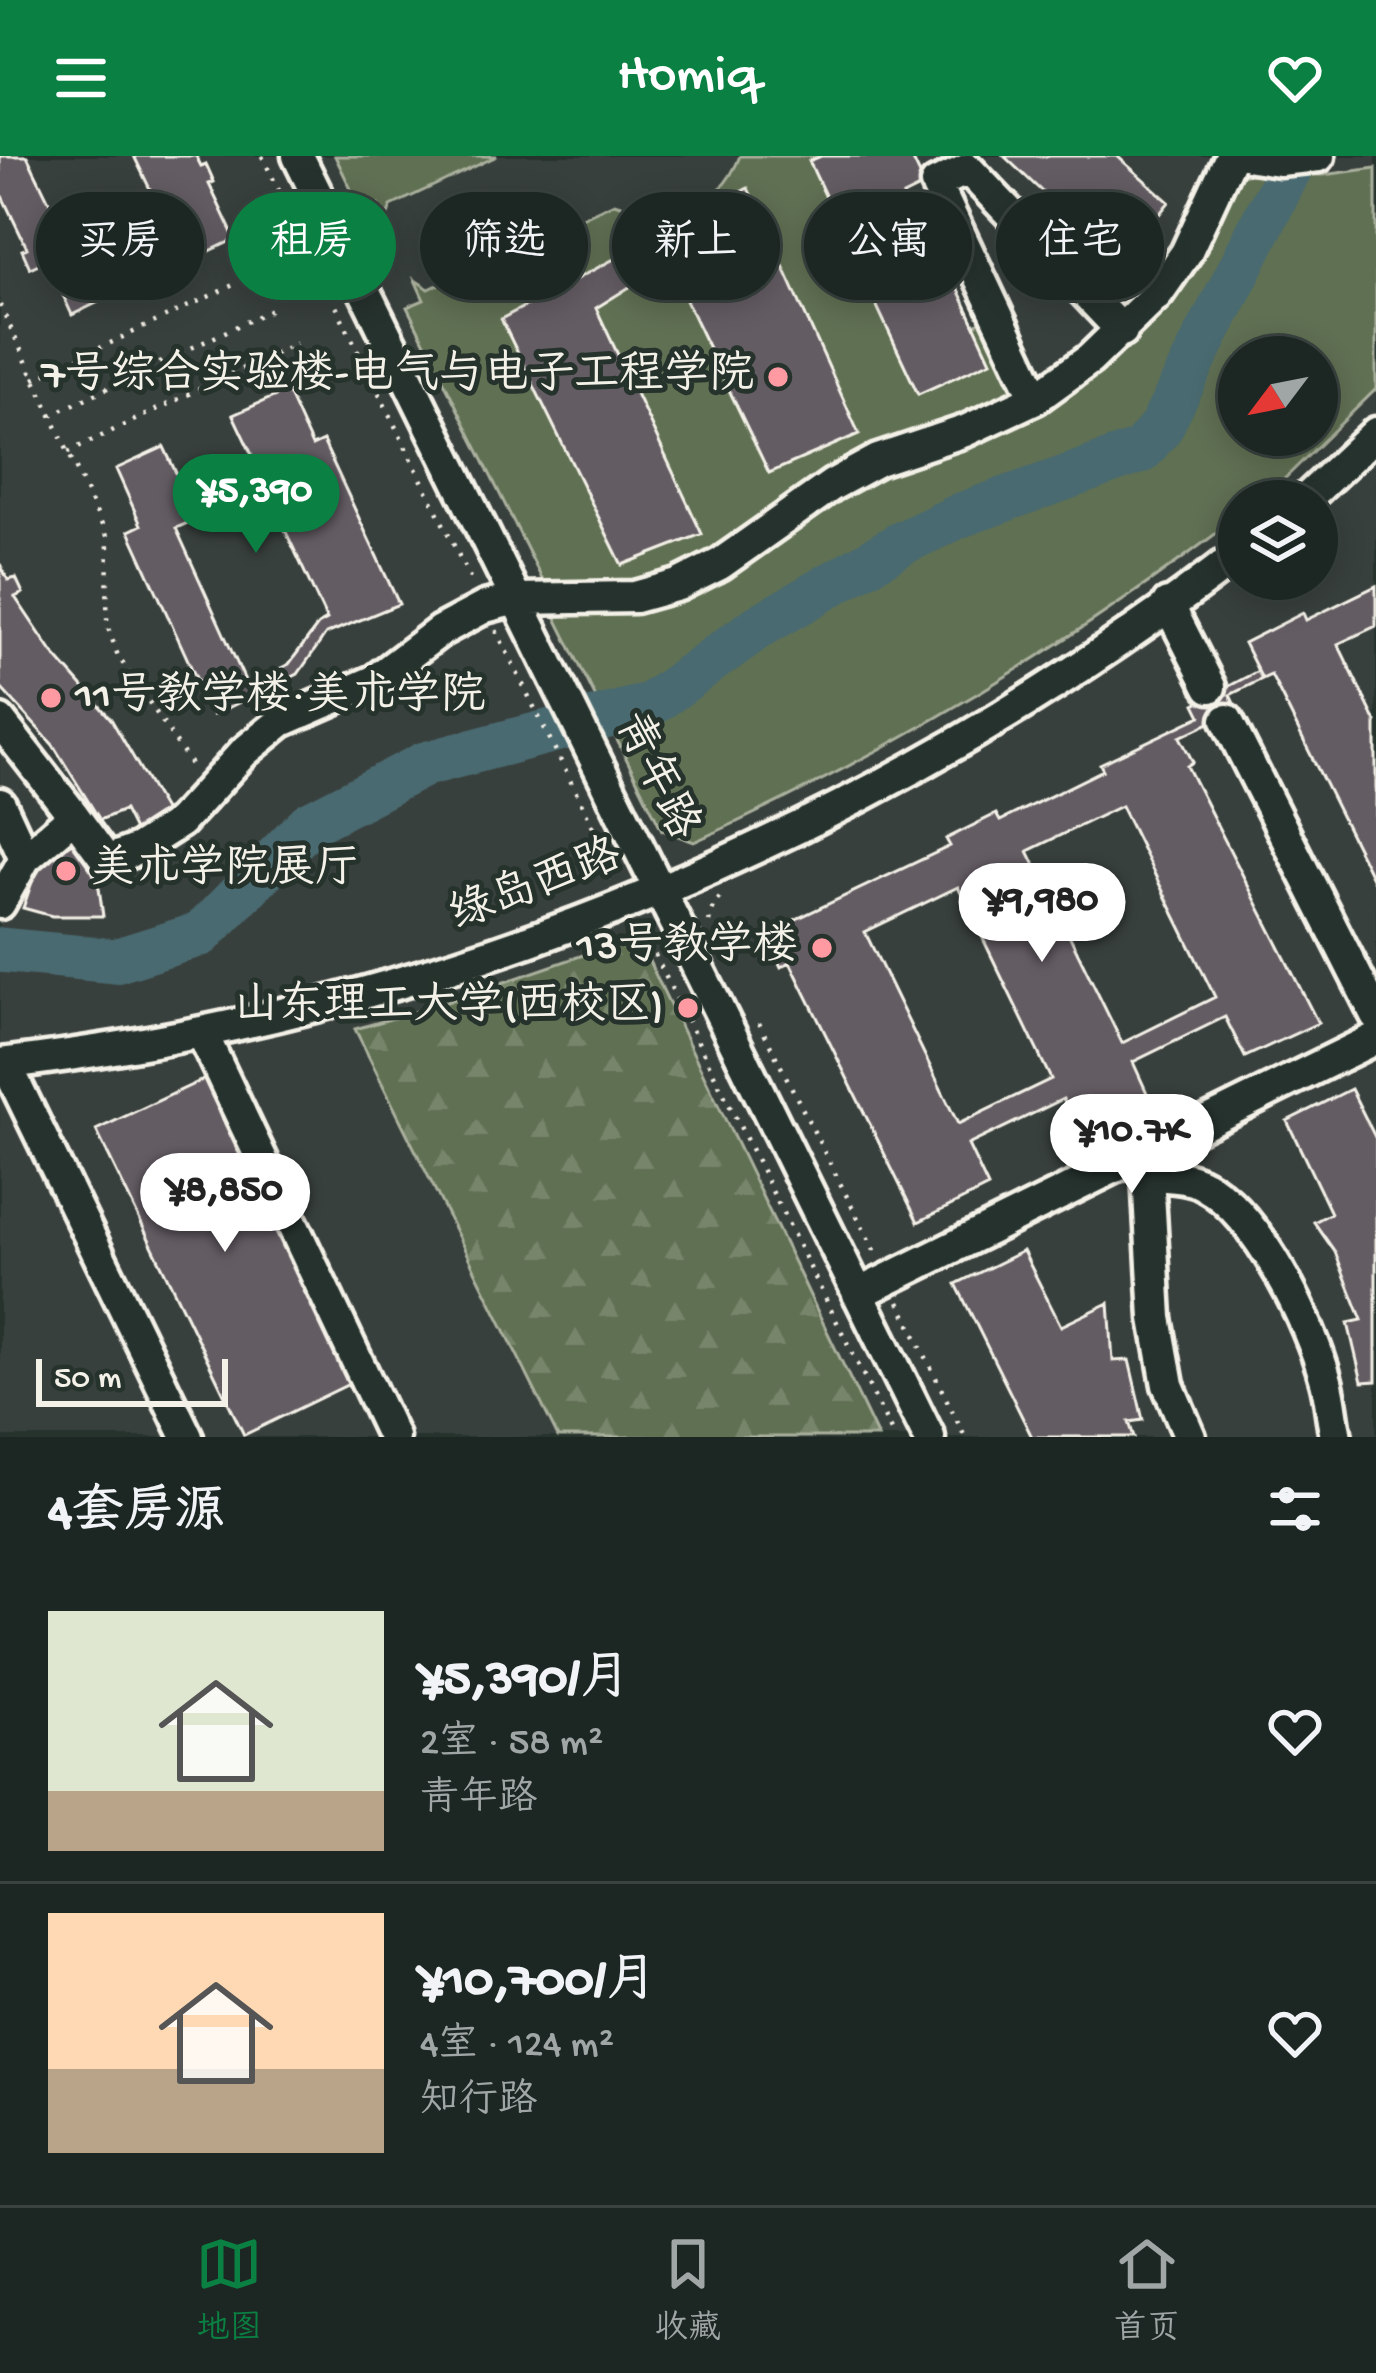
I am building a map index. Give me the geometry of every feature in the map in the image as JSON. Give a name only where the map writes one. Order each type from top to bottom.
[{"type":"street","name":"青年路","points":[[298,156],[929,1437]]},
{"type":"street","points":[[0,721],[106,861],[138,849],[179,822],[208,788],[282,721],[374,681],[440,632],[485,607],[516,599],[635,597],[678,585],[720,564],[832,485],[878,460],[986,423],[1036,398],[1122,331],[1158,293],[1186,253],[1231,156]]},
{"type":"street","points":[[1266,158],[1319,156]]},
{"type":"street","points":[[1036,398],[936,184],[968,169],[1122,331]]},
{"type":"street","points":[[1326,480],[1376,433]]},
{"type":"street","name":"绿岛西路","points":[[3,1064],[202,1034],[403,984],[496,954],[659,890],[830,810],[943,748],[1218,569]]},
{"type":"street","points":[[1168,604],[1210,687]]},
{"type":"street","points":[[1227,720],[1376,1015]]},
{"type":"street","points":[[0,804],[25,858]]},
{"type":"street","points":[[0,903],[25,858],[74,816]]},
{"type":"street","points":[[202,1034],[383,1434]]},
{"type":"street","points":[[858,1294],[1143,1166],[1376,1038]]},
{"type":"street","points":[[3,1064],[187,1437]]},
{"type":"street","points":[[1143,1166],[1156,1318],[1168,1385],[1190,1437]]},
{"type":"street","points":[[1143,1166],[1203,1184],[1242,1219],[1277,1270],[1308,1330],[1326,1382],[1336,1437]]},
{"type":"path","points":[[262,156],[611,865],[608,881]]},
{"type":"path","points":[[34,379],[228,288]]},
{"type":"path","points":[[0,305],[108,538],[107,625],[118,656],[208,788]]},
{"type":"path","points":[[51,415],[271,310]]},
{"type":"path","points":[[68,452],[296,343]]},
{"type":"path","points":[[708,923],[726,889]]},
{"type":"path","points":[[628,934],[652,947],[894,1437]]},
{"type":"path","points":[[751,1007],[965,1437]]},
{"type":"shaded area","name":"山东理工大学(西校区)","points":[[0,156],[1376,156],[1376,1437],[0,1437]]},
{"type":"green space","points":[[335,156],[497,156],[396,204],[396,192],[352,192]]},
{"type":"green space","points":[[740,156],[821,156],[810,161],[824,192],[804,192],[804,300],[874,300],[918,394],[990,361],[974,325],[985,320],[1020,398],[710,563],[652,586],[547,589],[407,307],[424,300],[588,300],[588,215],[612,204],[612,300],[780,300],[780,192],[715,192]]},
{"type":"green space","points":[[1376,168],[1376,389],[1338,426],[1338,336],[1218,336],[1218,456],[1308,456],[1283,480],[1218,480],[1218,532],[1044,653],[908,734],[694,842],[662,830],[550,606],[616,609],[824,505],[894,464],[1087,377],[1140,300],[1164,300],[1164,265],[1227,174],[1323,175]]},
{"type":"green space","points":[[615,944],[628,945],[647,957],[878,1437],[558,1437],[355,1029]]},
{"type":"building","points":[[0,156],[27,156],[45,192],[36,192],[36,265],[30,268],[22,250],[27,248],[0,192]]},
{"type":"building","points":[[134,156],[196,156],[201,166],[206,164],[214,182],[209,184],[228,224],[228,242],[204,254],[204,192],[144,192],[150,189]]},
{"type":"building","points":[[821,156],[911,156],[925,185],[911,192],[824,192],[809,161]]},
{"type":"building","points":[[1004,156],[1117,156],[1158,192],[1042,192]]},
{"type":"building","name":"7号综合实验楼-电气与电子工程学院","points":[[780,259],[859,434],[769,473],[686,300],[780,300]]},
{"type":"building","name":"7号综合实验楼-电气与电子工程学院","points":[[612,260],[612,298],[596,308],[702,534],[622,565],[501,319],[537,300],[588,300],[588,273]]},
{"type":"building","points":[[65,300],[103,300],[72,315]]},
{"type":"building","points":[[874,300],[963,300],[991,361],[918,394]]},
{"type":"building","points":[[287,391],[312,446],[323,441],[399,604],[326,634],[298,674],[213,715],[129,531],[141,525],[116,469],[164,447],[184,490],[254,459],[233,415]],"holes":[[[266,489],[327,620],[289,664],[247,685],[176,528]]]},
{"type":"building","name":"11号教学楼·美术学院","points":[[0,564],[8,580],[16,578],[23,593],[15,597],[52,652],[111,719],[167,815],[134,830],[124,810],[100,820],[53,745],[0,687]]},
{"type":"building","points":[[1376,586],[1376,626],[1338,644],[1376,722],[1376,886],[1271,675],[1262,679],[1244,643],[1303,613],[1306,620]]},
{"type":"building","name":"13号教学楼","points":[[1258,671],[1262,679],[1230,695],[1237,710],[1180,737],[1193,762],[1187,766],[1318,1023],[1245,1057],[1225,1017],[1133,1062],[1152,1104],[1082,1138],[1063,1099],[968,1145],[988,1187],[918,1222],[790,962],[781,967],[765,934],[950,846],[946,839],[996,814],[1000,821],[1103,770],[1100,764],[1201,716],[1195,704]],"holes":[[[1121,806],[1215,997],[1122,1043],[1028,851]],[[958,887],[1051,1079],[958,1124],[865,932]]]},
{"type":"building","name":"美术学院展厅","points":[[76,831],[99,888],[103,916],[52,916],[23,908],[33,879],[52,851]]},
{"type":"building","points":[[209,1077],[353,1382],[244,1435],[96,1130]]},
{"type":"building","points":[[1351,1089],[1376,1139],[1376,1381],[1362,1382],[1348,1323],[1362,1320],[1335,1252],[1314,1222],[1331,1213],[1287,1121]]},
{"type":"building","points":[[1023,1251],[1061,1326],[1109,1303],[1113,1361],[1129,1360],[1143,1420],[1129,1422],[1134,1437],[1032,1437],[956,1284]]},
{"type":"waterway","points":[[0,950],[115,961],[201,934],[309,824],[425,764],[650,705],[758,627],[902,543],[961,515],[1141,451],[1161,427],[1296,156]]},
{"type":"place","name":"7号综合实验楼-电气与电子工程学院","points":[[778,377]]},
{"type":"place","name":"11号教学楼·美术学院","points":[[51,698]]},
{"type":"place","name":"美术学院展厅","points":[[66,871]]},
{"type":"place","name":"13号教学楼","points":[[822,948]]},
{"type":"place","name":"山东理工大学(西校区)","points":[[688,1008]]}]
